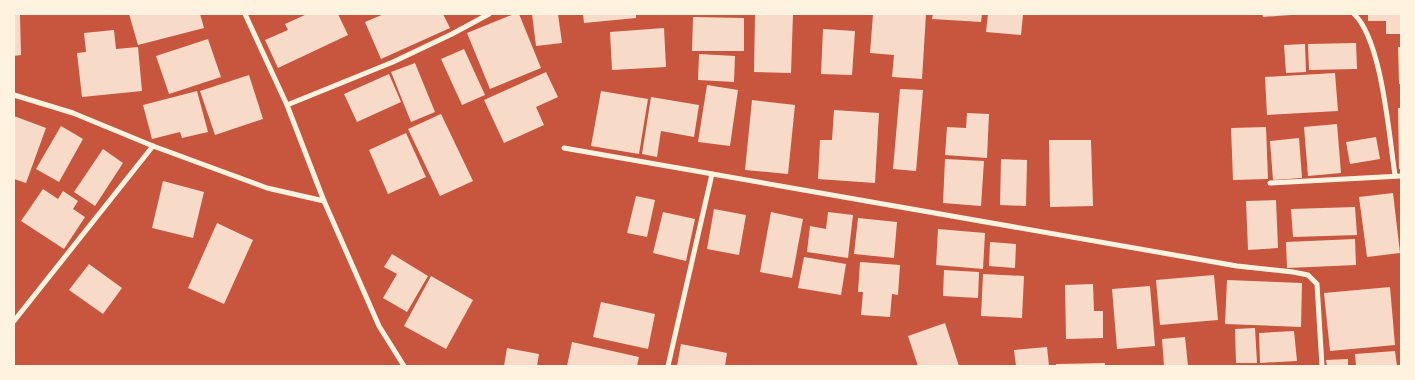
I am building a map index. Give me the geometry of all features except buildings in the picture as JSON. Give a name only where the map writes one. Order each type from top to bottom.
[{"type":"street","points":[[245,14],[287,105],[324,201],[379,326],[404,366]]},
{"type":"street","points":[[287,105],[393,62],[452,34],[488,14]]},
{"type":"street","points":[[1270,183],[1398,176],[1381,78],[1370,38],[1364,26],[1354,14]]},
{"type":"street","points":[[14,95],[73,114],[267,188],[324,201]]},
{"type":"street","points":[[14,321],[153,146]]},
{"type":"street","points":[[564,148],[1227,265],[1308,275],[1317,284],[1322,366]]},
{"type":"street","points":[[668,366],[712,174]]}]
